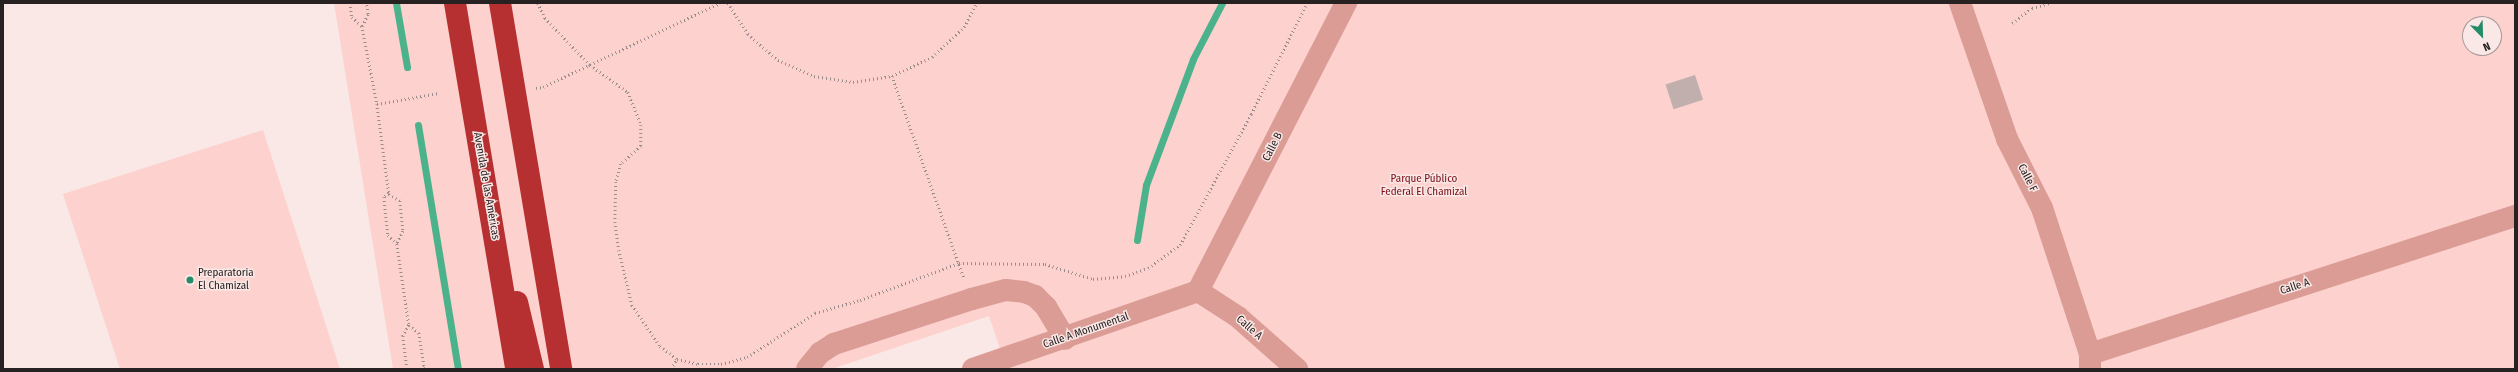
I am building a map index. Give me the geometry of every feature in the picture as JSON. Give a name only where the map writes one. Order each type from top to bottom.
[{"type":"highway","name":"Avenida de las Américas","points":[[455,3],[516,369]]},
{"type":"highway","points":[[500,3],[561,369]]},
{"type":"highway","points":[[495,239],[522,315],[533,369]]},
{"type":"street","name":"Calle B","points":[[1198,291],[1346,3]]},
{"type":"street","name":"Calle F","points":[[1960,3],[2008,138],[2042,208],[2090,361]]},
{"type":"street","name":"Calle A","points":[[2090,361],[2515,216]]},
{"type":"street","points":[[807,369],[820,353],[834,344],[972,299],[1006,290],[1024,292],[1035,296],[1046,307],[1064,339]]},
{"type":"street","name":"Calle A Monumental","points":[[973,369],[1064,339],[1198,291]]},
{"type":"street","name":"Calle A","points":[[1198,291],[1238,317],[1296,369]]},
{"type":"path","points":[[350,3],[352,17],[362,26],[377,104],[389,194],[400,201],[404,231],[397,244]]},
{"type":"path","points":[[362,26],[368,14],[366,3]]},
{"type":"path","points":[[538,3],[545,18],[590,65],[628,92],[642,125],[640,146],[621,164],[616,182],[615,222],[618,250],[632,305],[660,346],[676,359],[698,364],[721,364],[747,357],[815,313],[959,263],[1045,264],[1093,279],[1125,276],[1148,268],[1180,245],[1251,114],[1307,3]]},
{"type":"path","points":[[515,90],[543,87],[720,3]]},
{"type":"path","points":[[728,3],[748,34],[778,60],[814,76],[853,82],[892,76],[932,57],[964,27],[977,3]]},
{"type":"path","points":[[2012,23],[2032,8],[2049,3]]},
{"type":"path","points":[[892,76],[972,299]]},
{"type":"path","points":[[377,104],[439,93]]},
{"type":"path","points":[[389,194],[384,197],[388,234],[397,244],[409,324],[403,336],[407,369]]},
{"type":"path","points":[[409,324],[419,333],[424,366],[422,369]]},
{"type":"path","points":[[671,369],[676,359]]},
{"type":"green space","name":"Parque Público Federal El Chamizal","points":[[334,3],[2515,3],[2515,369],[1007,369],[989,316],[832,369],[393,369]]},
{"type":"green space","points":[[263,130],[340,369],[120,369],[63,194]]},
{"type":"building","points":[[1695,75],[1703,100],[1674,109],[1666,85]]},
{"type":"waterway","points":[[396,3],[407,67]]},
{"type":"waterway","points":[[1137,240],[1146,185],[1193,59],[1222,3]]},
{"type":"waterway","points":[[418,125],[458,369]]},
{"type":"place","name":"Preparatoria El Chamizal","points":[[190,280]]}]
